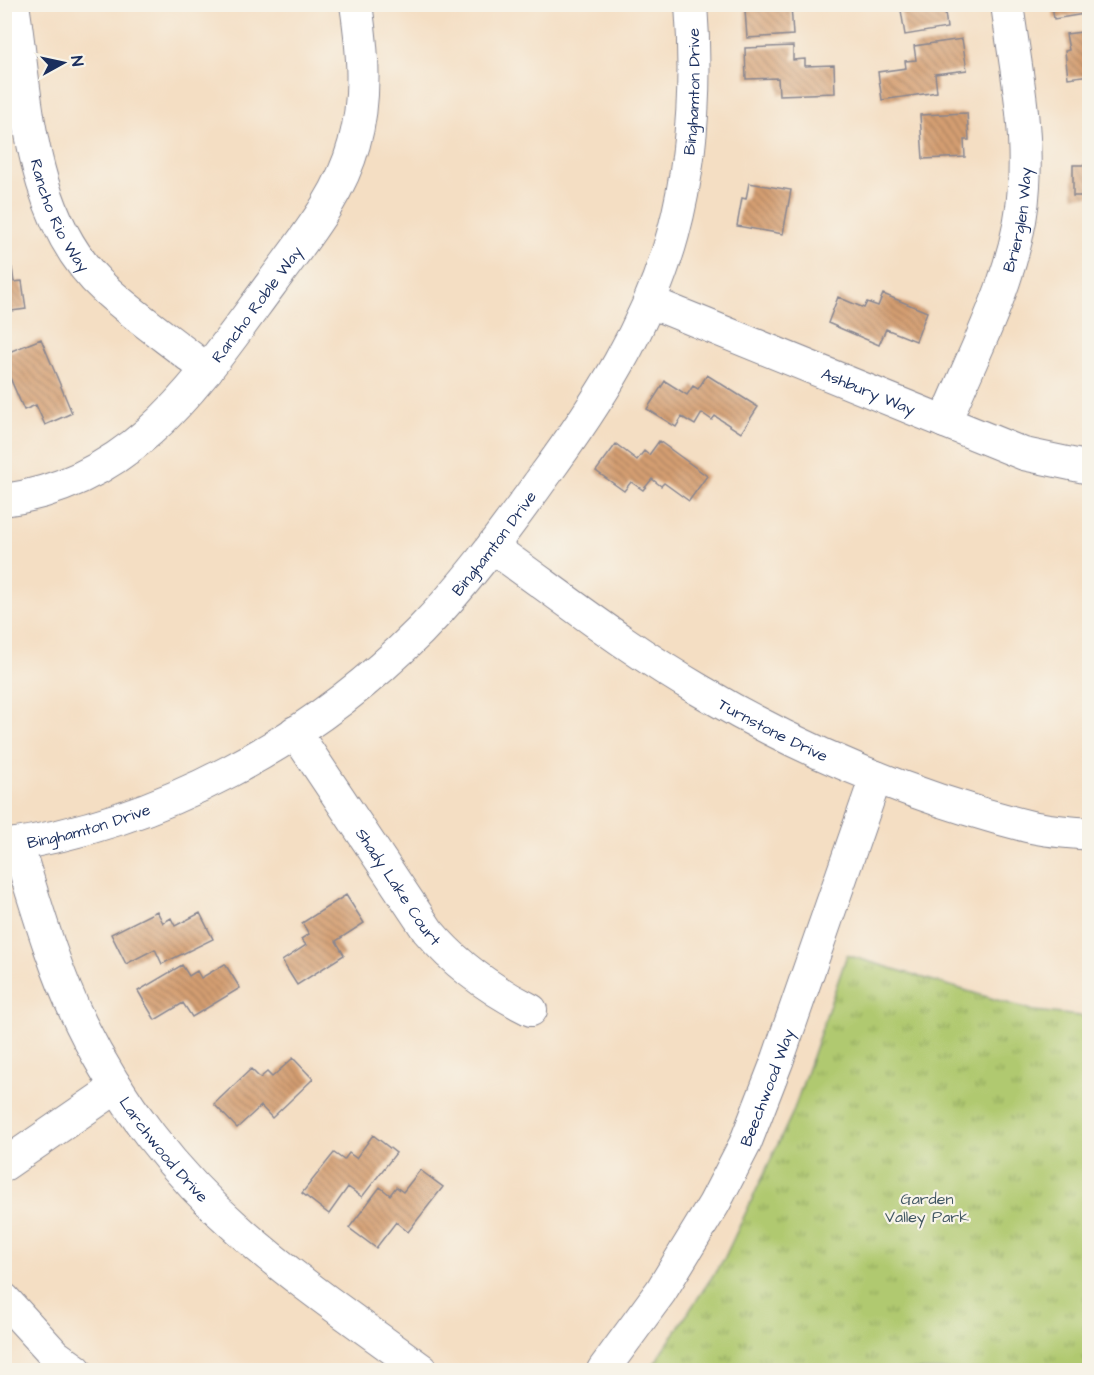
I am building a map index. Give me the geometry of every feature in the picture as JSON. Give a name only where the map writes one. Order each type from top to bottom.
[{"type":"street","name":"Rancho Rio Way","points":[[13,4],[37,166],[57,224],[78,259],[105,289],[207,370]]},
{"type":"street","name":"Rancho Roble Way","points":[[4,500],[57,487],[96,469],[132,446],[166,418],[207,370],[317,222],[339,185],[354,145],[362,103],[362,41],[356,4]]},
{"type":"street","name":"Binghamton Drive","points":[[11,845],[99,824],[175,796],[247,762],[295,732],[358,687],[418,633],[455,594],[588,417],[610,382],[650,302],[672,236],[686,174],[693,110],[691,4]]},
{"type":"street","name":"Brierglen Way","points":[[945,422],[1004,280],[1019,225],[1024,187],[1025,129],[1007,4]]},
{"type":"street","name":"Ashbury Way","points":[[650,302],[1024,454],[1089,468]]},
{"type":"street","name":"Turnstone Drive","points":[[492,547],[625,644],[701,692],[779,734],[876,777],[944,801],[1029,826],[1089,834]]},
{"type":"street","name":"Shady Lake Court","points":[[295,732],[421,921],[443,949],[497,993],[531,1010]]},
{"type":"street","name":"Beechwood Way","points":[[603,1371],[662,1292],[714,1204],[745,1144],[778,1059],[876,777]]},
{"type":"street","name":"Larchwood Drive","points":[[11,845],[53,958],[81,1024],[117,1087],[158,1145],[206,1199],[241,1232],[422,1371]]},
{"type":"street","points":[[4,1165],[117,1087]]},
{"type":"street","points":[[4,1299],[58,1365]]},
{"type":"green space","name":"Garden Valley Park","points":[[847,955],[1034,1011],[1089,1017],[1089,1370],[650,1370],[724,1259],[793,1112]]},
{"type":"building","points":[[900,4],[947,4],[949,11],[945,12],[947,28],[905,35]]},
{"type":"building","points":[[1052,4],[1090,4],[1090,13],[1054,19]]},
{"type":"building","points":[[749,5],[791,5],[793,35],[747,38],[745,10],[749,10]]},
{"type":"building","points":[[1090,31],[1090,75],[1068,78],[1065,51],[1069,50],[1066,34]]},
{"type":"building","points":[[962,39],[967,70],[935,74],[937,92],[882,100],[878,72],[906,68],[905,61],[916,60],[914,46]]},
{"type":"building","points":[[793,46],[793,60],[805,59],[805,66],[834,65],[835,93],[779,95],[778,78],[746,79],[745,48]]},
{"type":"building","points":[[967,113],[969,140],[964,140],[965,157],[923,159],[920,115]]},
{"type":"building","points":[[1073,165],[1090,165],[1090,196],[1073,196]]},
{"type":"building","points":[[749,183],[791,190],[783,234],[737,226],[742,198],[746,199]]},
{"type":"building","points":[[12,268],[14,282],[22,281],[26,309],[4,312],[4,269]]},
{"type":"building","points":[[883,294],[927,312],[916,341],[886,329],[879,345],[828,323],[838,297],[864,308],[867,302],[878,306]]},
{"type":"building","points":[[41,339],[72,413],[45,425],[36,405],[24,410],[4,364],[4,354]]},
{"type":"building","points":[[707,375],[758,407],[741,433],[715,416],[712,420],[702,413],[695,425],[682,417],[676,427],[647,409],[665,381],[687,395],[693,386],[698,389]]},
{"type":"building","points":[[659,441],[707,476],[689,501],[664,483],[661,486],[652,479],[643,490],[631,482],[624,491],[596,471],[616,444],[637,460],[644,451],[649,455]]},
{"type":"building","points":[[346,895],[364,923],[336,941],[344,955],[297,985],[282,961],[306,945],[301,939],[309,934],[302,923]]},
{"type":"building","points":[[157,911],[163,923],[171,918],[175,926],[200,913],[213,939],[162,964],[155,949],[126,964],[111,934]]},
{"type":"building","points":[[225,964],[240,988],[192,1017],[183,1003],[155,1020],[138,991],[182,965],[189,976],[197,971],[201,978]]},
{"type":"building","points":[[293,1058],[313,1079],[272,1118],[261,1106],[237,1128],[214,1104],[251,1069],[260,1078],[267,1072],[272,1077]]},
{"type":"building","points":[[373,1135],[396,1153],[362,1197],[348,1187],[329,1214],[302,1193],[334,1153],[344,1160],[349,1153],[356,1158]]},
{"type":"building","points":[[420,1170],[443,1187],[408,1232],[396,1222],[376,1248],[349,1228],[380,1187],[390,1195],[396,1187],[403,1192]]}]
